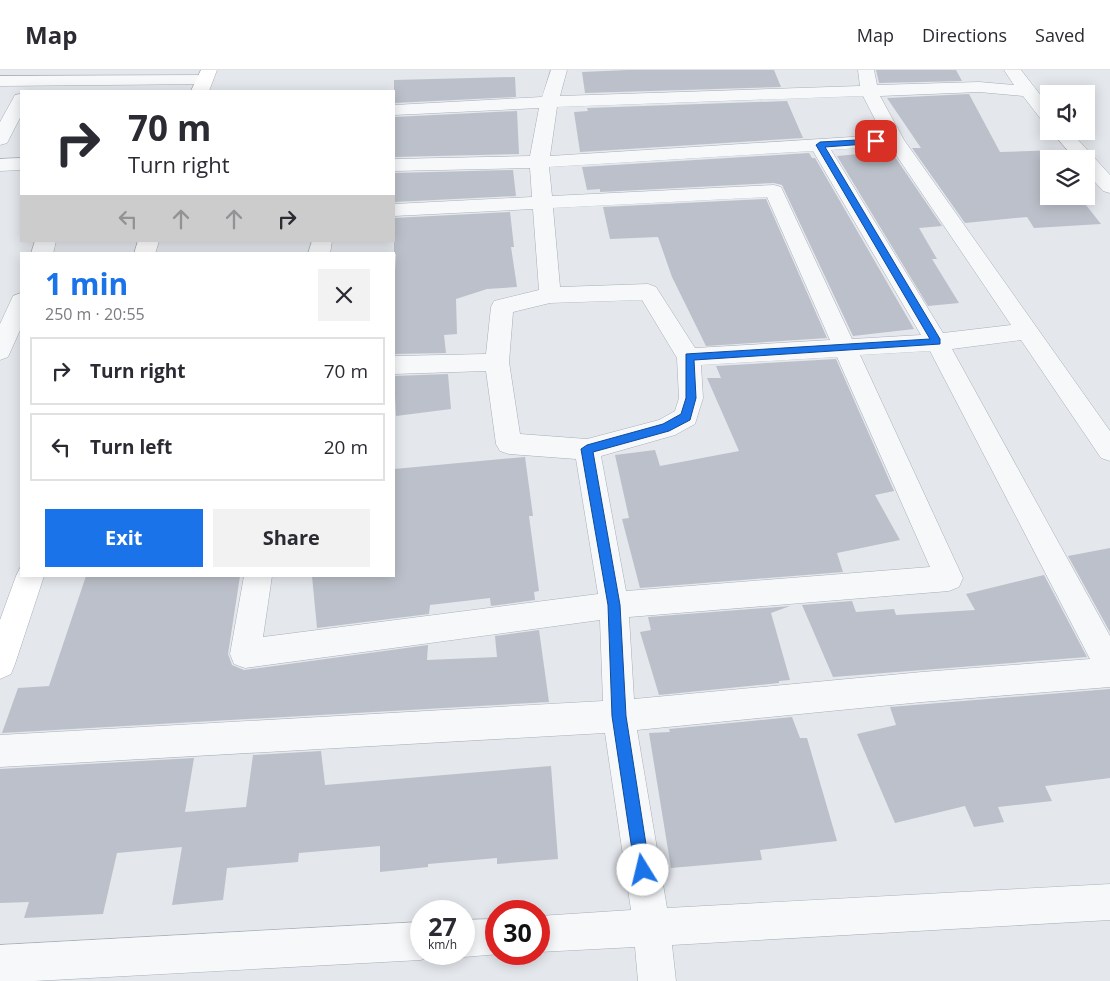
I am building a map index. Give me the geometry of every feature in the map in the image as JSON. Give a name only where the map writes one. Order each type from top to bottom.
[{"type":"street","points":[[550,295],[539,162],[549,102],[559,70]]},
{"type":"street","points":[[1012,70],[1040,107]]},
{"type":"street","points":[[31,90],[57,76]]},
{"type":"street","points":[[0,81],[57,76],[125,80],[205,80]]},
{"type":"street","points":[[867,80],[895,140],[1110,451]]},
{"type":"street","points":[[395,110],[549,102],[867,80],[978,86],[1027,91]]},
{"type":"street","points":[[0,139],[20,102]]},
{"type":"street","points":[[395,166],[539,162],[895,140]]},
{"type":"street","points":[[1068,140],[1077,150]]},
{"type":"street","points":[[820,145],[937,342],[1110,666]]},
{"type":"street","points":[[0,165],[20,164]]},
{"type":"street","points":[[1095,170],[1110,187]]},
{"type":"street","points":[[258,577],[245,654],[614,605],[949,578],[774,191],[395,210]]},
{"type":"street","points":[[648,292],[689,357],[691,398],[686,417],[666,428],[587,449],[509,444],[497,362],[502,307],[550,295],[648,292]]},
{"type":"street","points":[[0,351],[20,303]]},
{"type":"street","points":[[689,357],[937,342],[1028,331]]},
{"type":"street","points":[[395,365],[497,362]]},
{"type":"street","points":[[587,449],[614,605],[619,716],[652,928],[657,981]]},
{"type":"street","points":[[0,664],[30,577]]},
{"type":"street","points":[[0,751],[619,716],[922,687],[1110,672]]},
{"type":"street","points":[[550,933],[1110,902]]},
{"type":"street","points":[[0,964],[410,942]]},
{"type":"building","points":[[628,70],[774,70],[781,87],[585,93],[582,72]]},
{"type":"building","points":[[876,70],[956,70],[962,81],[879,83]]},
{"type":"building","points":[[515,77],[516,97],[395,103],[394,80]]},
{"type":"building","points":[[969,94],[1000,152],[1040,151],[1040,205],[1086,205],[1101,224],[1034,228],[1027,217],[965,223],[912,148],[921,148],[887,98]]},
{"type":"building","points":[[787,101],[803,138],[580,152],[574,112],[588,111],[587,108]]},
{"type":"building","points":[[517,111],[519,154],[395,157],[395,117]]},
{"type":"building","points":[[891,151],[942,226],[919,228],[937,259],[932,259],[959,303],[928,306],[837,156]]},
{"type":"building","points":[[809,153],[812,158],[815,158],[914,329],[853,336],[782,185],[774,183],[600,192],[600,189],[587,190],[582,167]]},
{"type":"building","points":[[513,170],[516,196],[395,202],[395,173]]},
{"type":"building","points":[[766,199],[827,338],[706,346],[672,277],[658,237],[610,239],[603,207]]},
{"type":"building","points":[[510,212],[514,247],[511,247],[517,287],[487,289],[456,299],[457,334],[444,335],[446,353],[395,354],[395,218]]},
{"type":"building","points":[[836,359],[894,491],[875,495],[900,540],[837,553],[843,572],[640,588],[622,519],[629,518],[615,455],[655,450],[660,466],[739,451],[707,378],[721,378],[716,366]]},
{"type":"building","points":[[448,374],[451,409],[396,416],[395,376]]},
{"type":"building","points":[[525,457],[533,516],[529,516],[539,591],[534,592],[535,600],[491,606],[490,598],[430,605],[429,614],[317,628],[312,577],[395,577],[395,469]]},
{"type":"building","points":[[1110,548],[1110,632],[1068,556]]},
{"type":"building","points":[[1044,575],[1087,657],[833,677],[802,605],[852,601],[856,612],[894,609],[896,615],[975,610],[966,594]]},
{"type":"building","points":[[86,577],[240,577],[228,654],[232,665],[244,670],[428,645],[427,660],[497,657],[495,636],[539,630],[549,702],[2,733],[18,688],[49,686]]},
{"type":"building","points":[[790,606],[771,613],[790,680],[779,681],[779,683],[659,695],[640,632],[651,630],[648,617]]},
{"type":"building","points":[[1110,689],[1110,778],[1045,786],[1052,801],[998,807],[1004,822],[974,827],[965,806],[895,823],[857,734],[896,725],[890,707]]},
{"type":"building","points":[[792,717],[800,738],[807,738],[837,841],[760,850],[762,860],[671,868],[649,733],[670,732],[669,729]]},
{"type":"building","points":[[321,751],[325,785],[551,766],[558,859],[497,864],[497,858],[428,864],[428,867],[380,872],[380,846],[299,853],[298,862],[227,868],[223,900],[172,905],[182,847],[117,853],[103,914],[24,918],[29,902],[0,903],[0,769],[194,758],[185,812],[246,807],[253,755]]},
{"type":"route","points":[[643,870],[619,716],[614,605],[587,449],[666,428],[686,417],[691,398],[689,357],[937,342],[820,145],[876,141]]}]
